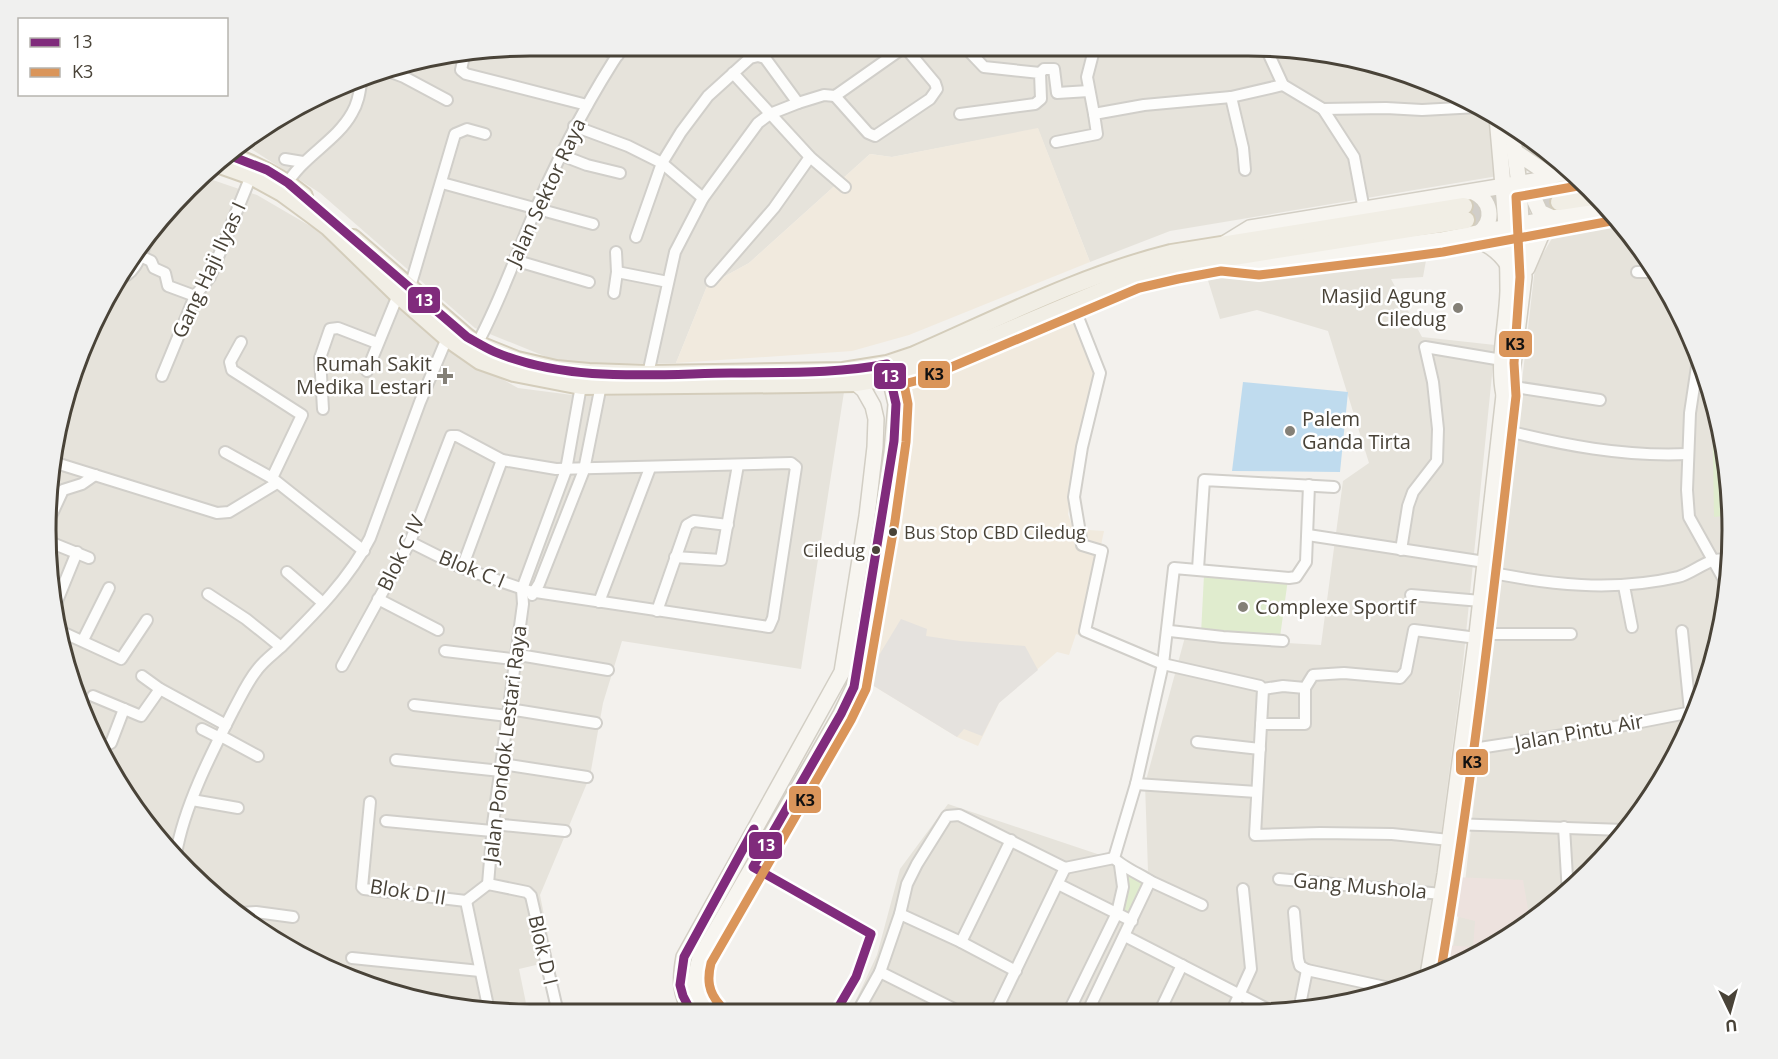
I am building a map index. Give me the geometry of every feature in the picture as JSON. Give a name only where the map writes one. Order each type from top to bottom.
[{"type":"main road","points":[[234,159],[285,188],[404,291],[477,344],[517,360],[556,369],[582,379]]},
{"type":"main road","points":[[226,166],[253,170]]},
{"type":"main road","points":[[1555,193],[1576,187]]},
{"type":"main road","points":[[1555,193],[1585,195]]},
{"type":"main road","points":[[404,291],[447,338],[480,361],[514,373],[582,379],[856,383],[1084,280],[1132,262],[1171,253],[1223,251],[1472,213]]},
{"type":"main road","points":[[602,379],[648,374],[918,368],[1072,302],[1135,278],[1223,251]]},
{"type":"street","name":"Jalan Sektor Raya","points":[[477,344],[489,322],[574,126],[617,56]]},
{"type":"street","points":[[636,237],[662,164],[681,132],[708,96],[750,58],[758,56],[765,58],[798,103]]},
{"type":"street","points":[[648,374],[675,252],[703,198],[758,123],[771,114],[798,103],[824,96],[835,96],[891,56]]},
{"type":"street","points":[[835,96],[868,133],[875,136],[930,99],[937,88],[913,56]]},
{"type":"street","points":[[974,56],[984,67],[1040,74]]},
{"type":"street","points":[[1056,142],[1097,134],[1087,69],[1091,65],[1093,56]]},
{"type":"street","points":[[1270,57],[1283,86],[1323,109],[1354,157],[1364,210]]},
{"type":"street","points":[[463,61],[461,70],[466,74],[587,105]]},
{"type":"street","points":[[960,114],[1039,102],[1041,99],[1041,70],[1054,69],[1057,93],[1089,92]]},
{"type":"street","points":[[733,73],[810,157],[845,187]]},
{"type":"street","points":[[398,75],[447,100]]},
{"type":"street","points":[[1094,114],[1152,104],[1231,97],[1283,86]]},
{"type":"street","points":[[285,188],[303,162],[340,129],[353,113],[361,87]]},
{"type":"street","points":[[1231,97],[1243,148],[1245,170]]},
{"type":"street","points":[[1323,109],[1422,110],[1465,108]]},
{"type":"street","points":[[574,126],[628,146],[662,164],[703,198]]},
{"type":"street","points":[[1472,213],[1494,174],[1491,141],[1499,127]]},
{"type":"street","points":[[367,371],[377,343],[404,291],[442,183],[455,134],[467,129],[485,134]]},
{"type":"street","points":[[1502,129],[1503,186],[1515,226],[1524,277]]},
{"type":"street","points":[[1506,131],[1514,151],[1519,184],[1508,265],[1500,380],[1506,391]]},
{"type":"street","points":[[1514,151],[1555,193]]},
{"type":"street","points":[[561,155],[587,165],[620,173]]},
{"type":"street","points":[[711,281],[774,208],[810,157]]},
{"type":"street","points":[[285,159],[303,162]]},
{"type":"street","name":"Gang Haji Ilyas I","points":[[162,376],[195,296],[210,277],[253,170]]},
{"type":"street","points":[[1515,226],[1569,180]]},
{"type":"street","points":[[442,183],[593,224]]},
{"type":"street","points":[[1472,213],[1503,186],[1519,184],[1594,204]]},
{"type":"street","points":[[1429,967],[1442,894],[1477,636],[1500,429],[1506,391],[1511,380],[1524,277],[1545,226],[1555,193]]},
{"type":"street","points":[[1223,251],[1250,228],[1364,210],[1472,213],[1515,226]]},
{"type":"street","points":[[1472,213],[1494,248],[1501,253],[1508,265]]},
{"type":"street","points":[[614,292],[617,272],[616,252]]},
{"type":"street","points":[[142,257],[151,261],[154,268],[165,273],[168,286],[195,296]]},
{"type":"street","points":[[514,260],[589,282]]},
{"type":"street","points":[[617,272],[668,282]]},
{"type":"street","points":[[1637,272],[1647,272]]},
{"type":"street","points":[[1072,302],[1100,373],[1082,447],[1074,497],[1082,545],[1102,551],[1085,631],[1162,664],[1260,686],[1263,689],[1283,686],[1305,688]]},
{"type":"street","points":[[323,409],[320,357],[330,329],[338,328],[377,343]]},
{"type":"street","points":[[178,847],[192,800],[220,737],[257,669],[323,603],[364,551],[420,402],[447,338]]},
{"type":"street","points":[[61,464],[217,513],[229,512],[275,480],[302,415],[232,370],[230,363],[241,342]]},
{"type":"street","points":[[1401,550],[1408,506],[1413,492],[1437,461],[1438,429],[1433,382],[1425,347],[1502,360]]},
{"type":"street","points":[[702,1004],[696,989],[696,972],[700,958],[841,714],[854,687],[894,441],[896,404],[888,370]]},
{"type":"street","points":[[1696,374],[1690,413],[1688,454],[1689,517],[1720,572]]},
{"type":"street","name":"Jalan Pondok Lestari Raya","points":[[488,884],[493,827],[523,604],[522,589],[567,470],[582,379]]},
{"type":"street","name":"Jalan Pondok Lestari Raya","points":[[523,604],[536,592],[584,470],[602,379]]},
{"type":"street","points":[[687,1004],[680,985],[684,957],[842,672],[867,516],[876,419],[869,396],[856,383]]},
{"type":"street","points":[[1506,391],[1600,400]]},
{"type":"street","points":[[1500,429],[1591,449],[1653,456],[1688,454]]},
{"type":"street","name":"Blok C IV","points":[[342,666],[410,542],[451,436],[457,436],[502,459]]},
{"type":"street","points":[[225,452],[275,480],[364,551]]},
{"type":"street","points":[[462,568],[502,459],[567,470],[738,465],[721,560],[675,557]]},
{"type":"street","name":"Blok C I","points":[[410,542],[462,568],[522,589],[769,627],[774,618],[796,467],[791,464],[738,465]]},
{"type":"street","points":[[599,602],[650,468]]},
{"type":"street","points":[[57,503],[63,490],[82,484],[95,475]]},
{"type":"street","points":[[1198,569],[1204,480],[1334,487]]},
{"type":"street","points":[[1072,1004],[1117,913],[1123,887],[1117,862],[1162,664],[1174,568],[1296,577],[1306,562],[1309,485]]},
{"type":"street","points":[[867,516],[883,519]]},
{"type":"street","points":[[657,611],[686,528],[691,522],[728,525]]},
{"type":"street","points":[[1308,535],[1485,567],[1522,579],[1576,586],[1624,586],[1681,577],[1712,560],[1721,559]]},
{"type":"street","points":[[56,544],[89,558]]},
{"type":"street","points":[[60,593],[77,552]]},
{"type":"street","points":[[287,572],[323,603]]},
{"type":"street","points":[[1624,586],[1632,627]]},
{"type":"street","points":[[83,640],[109,588]]},
{"type":"street","points":[[208,594],[246,619],[281,647]]},
{"type":"street","points":[[1412,595],[1481,601]]},
{"type":"street","points":[[378,599],[438,630]]},
{"type":"street","points":[[68,634],[121,660],[147,620]]},
{"type":"street","points":[[1170,631],[1282,641]]},
{"type":"street","points":[[1261,723],[1305,724],[1305,688],[1313,675],[1330,672],[1400,678],[1406,671],[1412,631],[1477,636],[1571,634]]},
{"type":"street","points":[[1682,631],[1692,696]]},
{"type":"street","points":[[445,651],[512,659],[525,656],[608,669]]},
{"type":"street","points":[[142,676],[160,689],[226,725]]},
{"type":"street","points":[[93,696],[142,715],[160,689]]},
{"type":"street","points":[[1263,689],[1255,835],[1392,834],[1449,840]]},
{"type":"street","points":[[414,705],[508,712],[596,723]]},
{"type":"street","points":[[107,744],[111,743],[124,709]]},
{"type":"street","name":"Jalan Pintu Air","points":[[1460,751],[1615,728],[1685,713]]},
{"type":"street","points":[[202,729],[258,756]]},
{"type":"street","points":[[1197,742],[1260,749]]},
{"type":"street","points":[[396,760],[587,777]]},
{"type":"street","points":[[1136,784],[1257,792]]},
{"type":"street","points":[[192,800],[238,808]]},
{"type":"street","name":"Blok D II","points":[[370,802],[362,887],[466,901]]},
{"type":"street","points":[[862,1004],[880,972],[900,914],[907,884],[916,864],[947,816],[958,815],[1065,868],[1117,862],[1150,881],[1202,905]]},
{"type":"street","points":[[386,821],[565,831]]},
{"type":"street","points":[[1451,824],[1615,830]]},
{"type":"street","points":[[1564,827],[1567,880]]},
{"type":"street","points":[[961,942],[1011,840]]},
{"type":"street","points":[[999,1004],[1065,868]]},
{"type":"street","name":"Gang Mushola","points":[[1279,879],[1442,894]]},
{"type":"street","points":[[1091,1004],[1150,881]]},
{"type":"street","points":[[487,1001],[466,901],[488,884]]},
{"type":"street","name":"Blok D I","points":[[488,884],[527,892],[531,896],[556,1004]]},
{"type":"street","points":[[1058,884],[1132,921]]},
{"type":"street","points":[[1235,1004],[1251,969],[1243,889]]},
{"type":"street","points":[[250,912],[292,917]]},
{"type":"street","points":[[1294,912],[1300,966],[1307,970],[1377,985]]},
{"type":"street","points":[[900,914],[1016,970]]},
{"type":"street","points":[[1125,936],[1256,1004]]},
{"type":"street","points":[[352,958],[480,971]]},
{"type":"street","points":[[1163,1004],[1182,965]]},
{"type":"street","points":[[1301,1000],[1307,970]]},
{"type":"street","points":[[880,972],[944,1004]]},
{"type":"shaded area","points":[[530,56],[1248,56],[1310,60],[1371,72],[1401,81],[1458,104],[1512,135],[1554,167],[1170,231],[1090,262],[1038,129],[892,157],[870,154],[749,263],[707,286],[676,363],[559,362],[475,328],[320,193],[249,147],[320,104],[377,81],[437,65],[498,57]]},
{"type":"shaded area","points":[[1038,128],[1090,262],[909,335],[852,351],[676,363],[707,286],[749,263],[870,154],[892,157]]},
{"type":"shaded area","points":[[210,179],[257,195],[317,230],[447,349],[518,388],[580,396],[844,392],[801,669],[622,641],[603,703],[590,776],[540,895],[553,961],[519,969],[526,1004],[468,999],[437,994],[377,978],[320,955],[292,940],[241,906],[194,865],[173,842],[135,793],[104,739],[92,711],[81,682],[65,622],[57,561],[57,498],[65,437],[81,377],[104,320],[119,292],[153,241],[194,194]]},
{"type":"shaded area","points":[[1608,221],[1643,266],[1674,320],[1697,377],[1713,437],[1721,498],[1721,561],[1718,591],[1706,652],[1686,711],[1659,766],[1625,818],[1584,865],[1537,906],[1486,940],[1451,958],[1465,882],[1535,267],[1554,235]]},
{"type":"shaded area","points":[[1429,244],[1423,277],[1391,279],[1422,337],[1495,345],[1462,673],[1427,944],[1421,970],[1341,994],[1248,1004],[854,1004],[877,955],[900,869],[948,804],[1148,871],[1145,784],[1185,637],[1321,645],[1343,481],[1369,463],[1328,331],[1257,310],[1220,319],[1206,274],[1276,268]]},
{"type":"shaded area","points":[[1073,317],[1102,389],[1083,430],[1068,514],[1073,529],[1104,531],[1082,636],[1076,634],[1069,655],[1057,652],[999,703],[978,746],[957,737],[864,680],[866,643],[901,395],[904,386],[910,381]]},
{"type":"shaded area","points":[[901,619],[927,629],[926,636],[1025,646],[1038,670],[999,703],[982,736],[964,729],[957,737],[864,680]]},
{"type":"shaded area","points":[[1454,877],[1523,880],[1528,912],[1473,947],[1475,921],[1451,915]]},
{"type":"shaded area","points":[[1444,945],[1473,947],[1441,962]]},
{"type":"green space","points":[[1713,435],[1722,516],[1714,517]]},
{"type":"green space","name":"Complexe Sportif","points":[[1204,575],[1288,579],[1280,637],[1201,634]]},
{"type":"green space","points":[[1122,869],[1136,875],[1145,889],[1132,919],[1118,912]]},
{"type":"water","name":"Palem Ganda Tirta","points":[[1243,382],[1348,392],[1340,472],[1232,471]]},
{"type":"tunnel","points":[[1464,206],[1561,189]]},
{"type":"tunnel","points":[[1466,220],[1559,202]]},
{"type":"transit line","name":"13","points":[[235,158],[267,170],[288,183],[467,337],[495,352],[523,362],[582,373],[642,375],[809,372],[887,364],[896,404],[894,441],[854,687],[841,714],[753,867],[871,934],[856,977],[840,1004]]},
{"type":"transit line","name":"K3","points":[[1442,962],[1473,756],[1516,396],[1514,363],[1520,277],[1516,197],[1576,186]]},
{"type":"transit line","name":"K3","points":[[719,1004],[710,985],[711,963],[851,720],[866,689],[906,442],[908,404],[904,384],[923,379],[1139,288],[1178,279],[1221,271],[1259,275],[1391,259],[1443,252],[1609,221]]},
{"type":"transit line","name":"13","points":[[687,1004],[680,985],[684,957],[754,829]]},
{"type":"place","name":"Masjid Agung Ciledug","points":[[1458,308]]},
{"type":"place","name":"Rumah Sakit Medika Lestari","points":[[445,376]]},
{"type":"place","name":"Palem Ganda Tirta","points":[[1290,431]]},
{"type":"place","name":"Bus Stop CBD Ciledug","points":[[893,532]]},
{"type":"place","name":"Ciledug","points":[[876,550]]},
{"type":"place","name":"Complexe Sportif","points":[[1243,607]]}]
